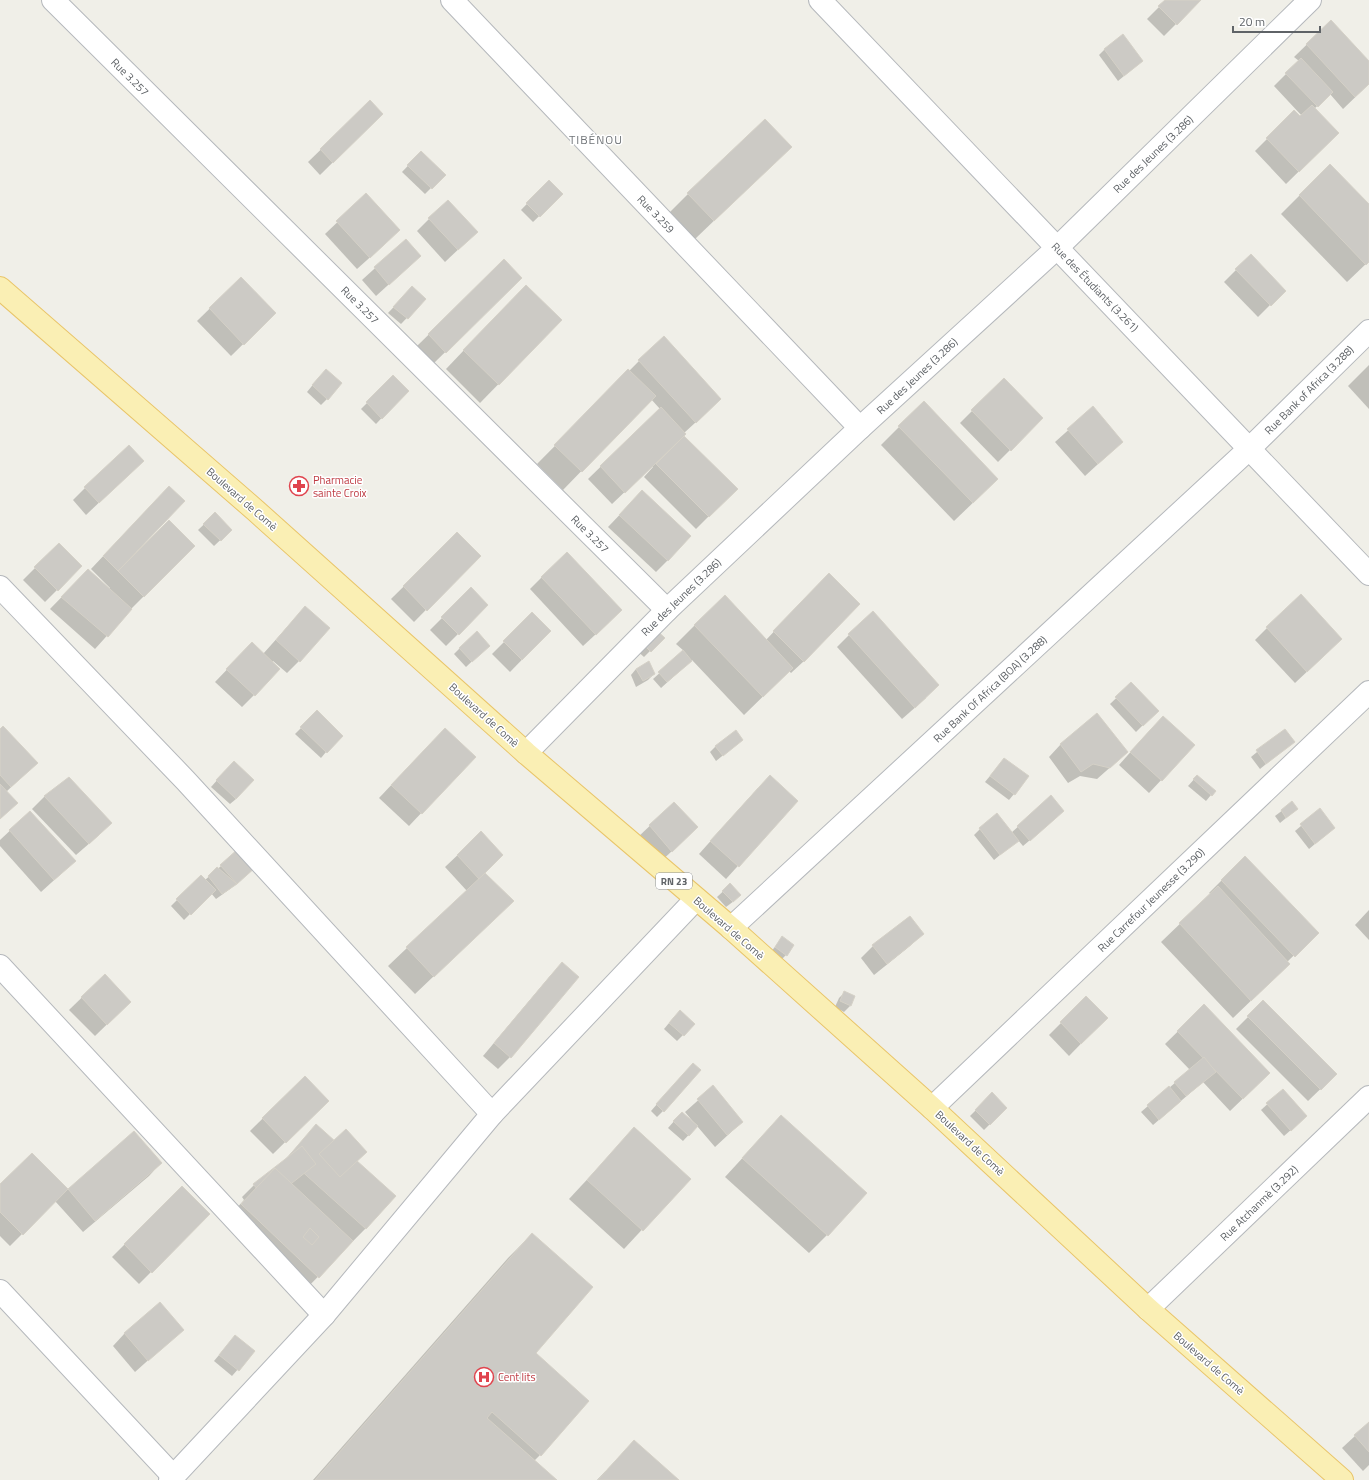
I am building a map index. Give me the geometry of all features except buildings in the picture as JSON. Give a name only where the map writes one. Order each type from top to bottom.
[{"type":"main road","name":"Boulevard de Comè","points":[[0,288],[255,510],[526,753],[731,928],[932,1108],[1148,1309],[1342,1480]]},
{"type":"street","name":"Rue 3.257","points":[[54,0],[667,610]]},
{"type":"street","name":"Rue 3.259","points":[[452,0],[860,428]]},
{"type":"street","name":"Rue des Étudiants (3.261)","points":[[820,0],[1369,574]]},
{"type":"street","name":"Rue des Jeunes (3.286)","points":[[526,753],[667,610],[860,428],[1057,248],[1310,0]]},
{"type":"street","name":"Rue Bank of Africa (3.288)","points":[[1249,450],[1369,331]]},
{"type":"street","name":"Rue Bank Of Africa (BOA) (3.288)","points":[[731,928],[1249,450]]},
{"type":"street","points":[[0,587],[181,775],[492,1114]]},
{"type":"street","name":"Rue Carrefour Jeunesse (3.290)","points":[[932,1108],[1369,692]]},
{"type":"street","points":[[0,1291],[172,1478],[324,1314],[492,1114],[696,899]]},
{"type":"street","points":[[0,966],[324,1314]]},
{"type":"street","name":"Rue Atchanmè (3.292)","points":[[1148,1309],[1369,1097]]},
{"type":"place","name":"Pharmacie sainte Croix","points":[[299,486]]},
{"type":"place","name":"Cent lits","points":[[484,1377]]},
{"type":"district","name":"TIBÉNOU","points":[[596,139]]}]
